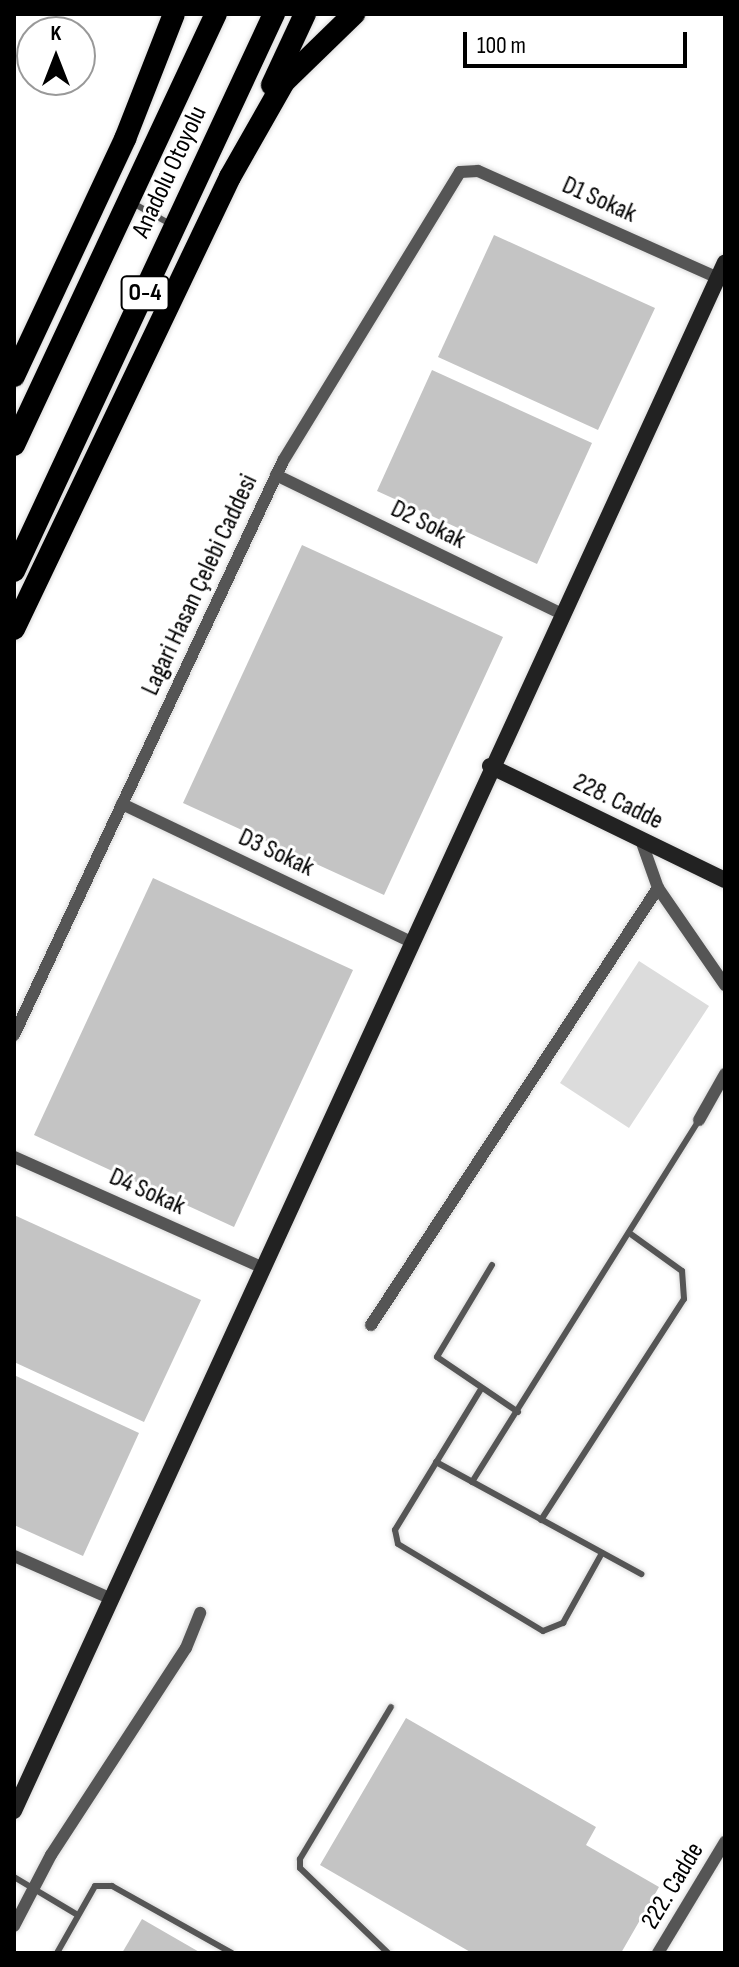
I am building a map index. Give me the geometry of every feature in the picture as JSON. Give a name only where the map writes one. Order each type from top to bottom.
[{"type":"highway","points":[[125,139],[174,14]]},
{"type":"highway","points":[[14,376],[185,14]]},
{"type":"highway","name":"Anadolu Otoyolu","points":[[14,445],[216,14]]},
{"type":"highway","name":"Anadolu Otoyolu","points":[[14,571],[274,14]]},
{"type":"highway","points":[[14,629],[305,14]]},
{"type":"highway","points":[[230,177],[284,82],[354,14]]},
{"type":"street","name":"D1 Sokak","points":[[460,172],[478,171],[718,278]]},
{"type":"street","name":"Lagari Hasan Çelebi Caddesi","points":[[14,1035],[276,475],[460,172]]},
{"type":"street","points":[[14,1811],[107,1597],[725,262]]},
{"type":"street","name":"D2 Sokak","points":[[276,475],[562,614]]},
{"type":"street","name":"228. Cadde","points":[[490,766],[725,880]]},
{"type":"street","name":"D3 Sokak","points":[[122,804],[411,942]]},
{"type":"street","points":[[641,840],[658,888],[725,985]]},
{"type":"street","points":[[371,1325],[658,888]]},
{"type":"street","points":[[699,1120],[725,1074]]},
{"type":"street","name":"D4 Sokak","points":[[14,1157],[261,1267]]},
{"type":"street","points":[[14,1556],[107,1597]]},
{"type":"street","points":[[14,1926],[34,1888],[186,1648],[200,1613]]},
{"type":"street","name":"222. Cadde","points":[[658,1953],[725,1842]]},
{"type":"lane","points":[[130,201],[175,227]]},
{"type":"lane","points":[[472,1482],[632,1235],[699,1120]]},
{"type":"lane","points":[[541,1520],[684,1299],[682,1271],[632,1235]]},
{"type":"lane","points":[[492,1265],[437,1357],[518,1412]]},
{"type":"lane","points":[[481,1389],[395,1530],[398,1544],[543,1631],[563,1623],[602,1553]]},
{"type":"lane","points":[[436,1462],[641,1574]]},
{"type":"lane","points":[[388,1953],[300,1868],[300,1859],[391,1707]]},
{"type":"lane","points":[[14,1877],[76,1914]]},
{"type":"lane","points":[[57,1953],[76,1914],[95,1886],[112,1886],[232,1953]]},
{"type":"shaded area","points":[[639,961],[709,1006],[629,1128],[560,1083]]},
{"type":"building","points":[[494,235],[655,308],[598,430],[438,357]]},
{"type":"building","points":[[432,370],[592,443],[537,564],[377,491]]},
{"type":"building","points":[[302,545],[503,637],[384,895],[183,803]]},
{"type":"building","points":[[153,878],[353,970],[234,1227],[34,1135]]},
{"type":"building","points":[[14,1215],[201,1300],[144,1422],[14,1362]]},
{"type":"building","points":[[14,1375],[139,1433],[83,1556],[14,1525]]},
{"type":"building","points":[[406,1718],[596,1827],[586,1845],[659,1887],[621,1953],[472,1953],[320,1865]]},
{"type":"building","points":[[142,1919],[201,1953],[122,1953]]}]
